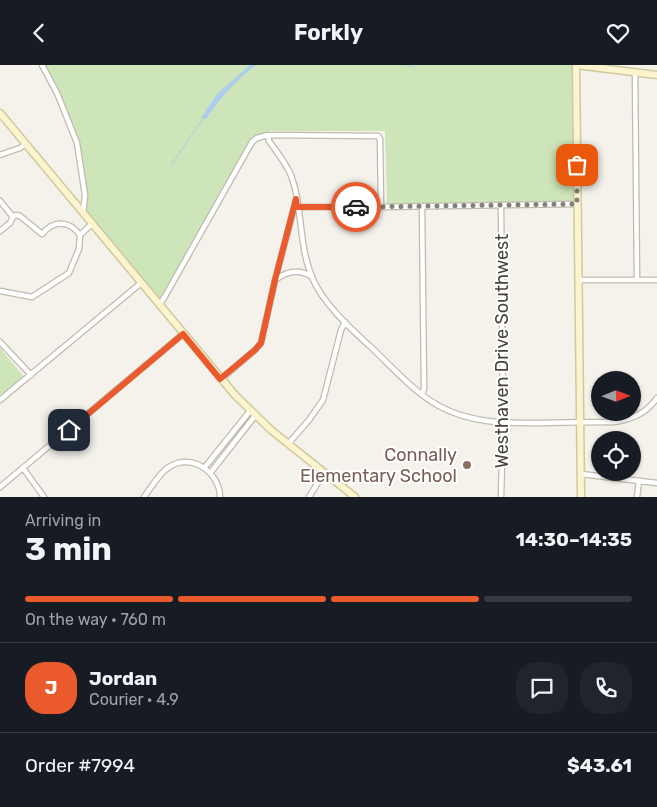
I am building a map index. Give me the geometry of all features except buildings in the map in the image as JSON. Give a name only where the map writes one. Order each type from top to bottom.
[{"type":"main road","points":[[581,497],[576,65],[657,75]]},
{"type":"main road","points":[[0,113],[220,379],[253,413],[288,444],[355,497]]},
{"type":"street","points":[[42,65],[57,93],[77,143],[85,195],[83,213]]},
{"type":"street","points":[[635,73],[637,280]]},
{"type":"street","points":[[268,135],[269,141],[290,174],[304,248],[312,277],[325,299],[345,322],[422,395],[440,407],[463,417],[503,423],[615,422],[629,419],[646,410],[657,398]]},
{"type":"street","points":[[159,305],[252,142],[257,137],[268,135],[378,136],[380,139],[381,207]]},
{"type":"street","points":[[0,155],[26,144]]},
{"type":"street","points":[[220,379],[261,343],[296,199]]},
{"type":"street","points":[[0,201],[13,217]]},
{"type":"street","points":[[297,207],[577,204]]},
{"type":"street","name":"Westhaven Drive Southwest","points":[[501,205],[503,423],[501,497]]},
{"type":"street","points":[[422,207],[424,388],[422,395]]},
{"type":"street","points":[[0,231],[16,215],[42,233],[52,225],[60,223],[69,225],[80,235]]},
{"type":"street","points":[[0,291],[32,297],[69,273],[79,249],[80,235],[92,224]]},
{"type":"street","points":[[275,280],[284,273],[293,271],[302,272],[312,277]]},
{"type":"street","points":[[578,280],[657,280]]},
{"type":"street","points":[[0,400],[141,283]]},
{"type":"street","points":[[288,444],[309,420],[323,399],[341,330],[345,322]]},
{"type":"street","points":[[0,487],[183,334]]},
{"type":"street","points":[[0,342],[30,375]]},
{"type":"street","points":[[205,467],[253,413]]},
{"type":"street","points":[[211,472],[253,413]]},
{"type":"street","points":[[144,497],[167,468],[174,464],[194,463],[205,467],[211,472],[217,481],[220,497]]},
{"type":"street","points":[[23,468],[44,497]]},
{"type":"street","points":[[309,497],[324,473]]},
{"type":"street","points":[[581,474],[591,475]]},
{"type":"street","points":[[637,497],[639,481],[657,483]]},
{"type":"green space","points":[[42,65],[572,65],[576,203],[387,204],[385,131],[270,131],[251,143],[160,307],[81,209],[83,195],[77,144]]},
{"type":"green space","points":[[0,348],[24,377],[0,398]]},
{"type":"water","points":[[250,65],[256,65],[229,90],[206,119],[201,118],[217,94]]},
{"type":"waterway","points":[[406,65],[414,67]]},
{"type":"waterway","points":[[172,164],[204,117]]},
{"type":"way so far","points":[[356,207],[577,204],[577,165]]},
{"type":"place","name":"Connally Elementary School","points":[[467,465]]},
{"type":"route","points":[[69,430],[183,334],[220,379],[261,343],[296,199],[297,207],[356,207]]}]
